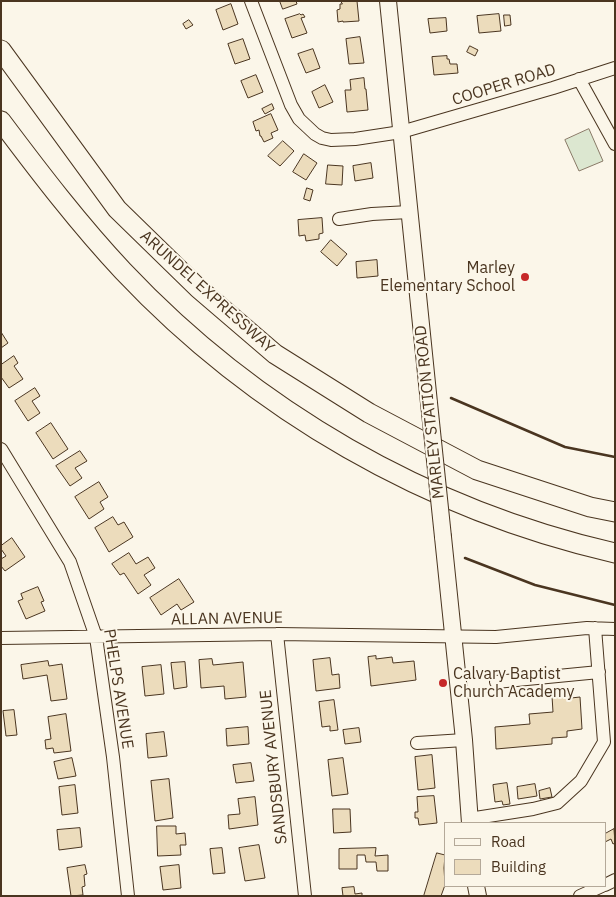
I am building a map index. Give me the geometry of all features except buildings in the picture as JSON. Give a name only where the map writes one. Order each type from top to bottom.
[{"type":"highway","name":"ARUNDEL EXPRESSWAY","points":[[1,50],[117,209],[198,288],[275,354],[369,413],[477,470],[590,507],[615,512]]},
{"type":"highway","points":[[1,121],[93,238],[130,278],[158,306],[217,358],[256,389],[318,432],[384,468],[466,506],[535,531],[615,553]]},
{"type":"main road","name":"MARLEY STATION ROAD","points":[[388,1],[454,638],[464,740],[469,821]]},
{"type":"street","name":"COOPER ROAD","points":[[251,1],[291,105],[299,118],[315,134],[331,140],[355,139],[401,132],[615,68]]},
{"type":"street","points":[[580,79],[615,144]]},
{"type":"street","points":[[339,218],[409,212]]},
{"type":"street","name":"PHELPS AVENUE","points":[[1,449],[70,562],[96,637],[113,757],[128,896]]},
{"type":"street","points":[[469,821],[557,803],[581,781],[604,742],[595,628]]},
{"type":"street","name":"ALLAN AVENUE","points":[[1,638],[276,634],[454,638],[496,637],[595,628],[615,629]]},
{"type":"street","name":"SANDSBURY AVENUE","points":[[276,634],[305,896]]},
{"type":"street","points":[[496,682],[599,672]]},
{"type":"street","points":[[416,743],[464,740]]},
{"type":"street","points":[[580,896],[600,887]]},
{"type":"green space","points":[[589,129],[603,161],[579,171],[565,140]]},
{"type":"wall","points":[[451,398],[565,447],[615,457]]},
{"type":"wall","points":[[465,558],[535,585],[615,605]]},
{"type":"place","name":"Marley Elementary School","points":[[525,277]]},
{"type":"place","name":"Calvary Baptist Church Academy","points":[[443,683]]}]
